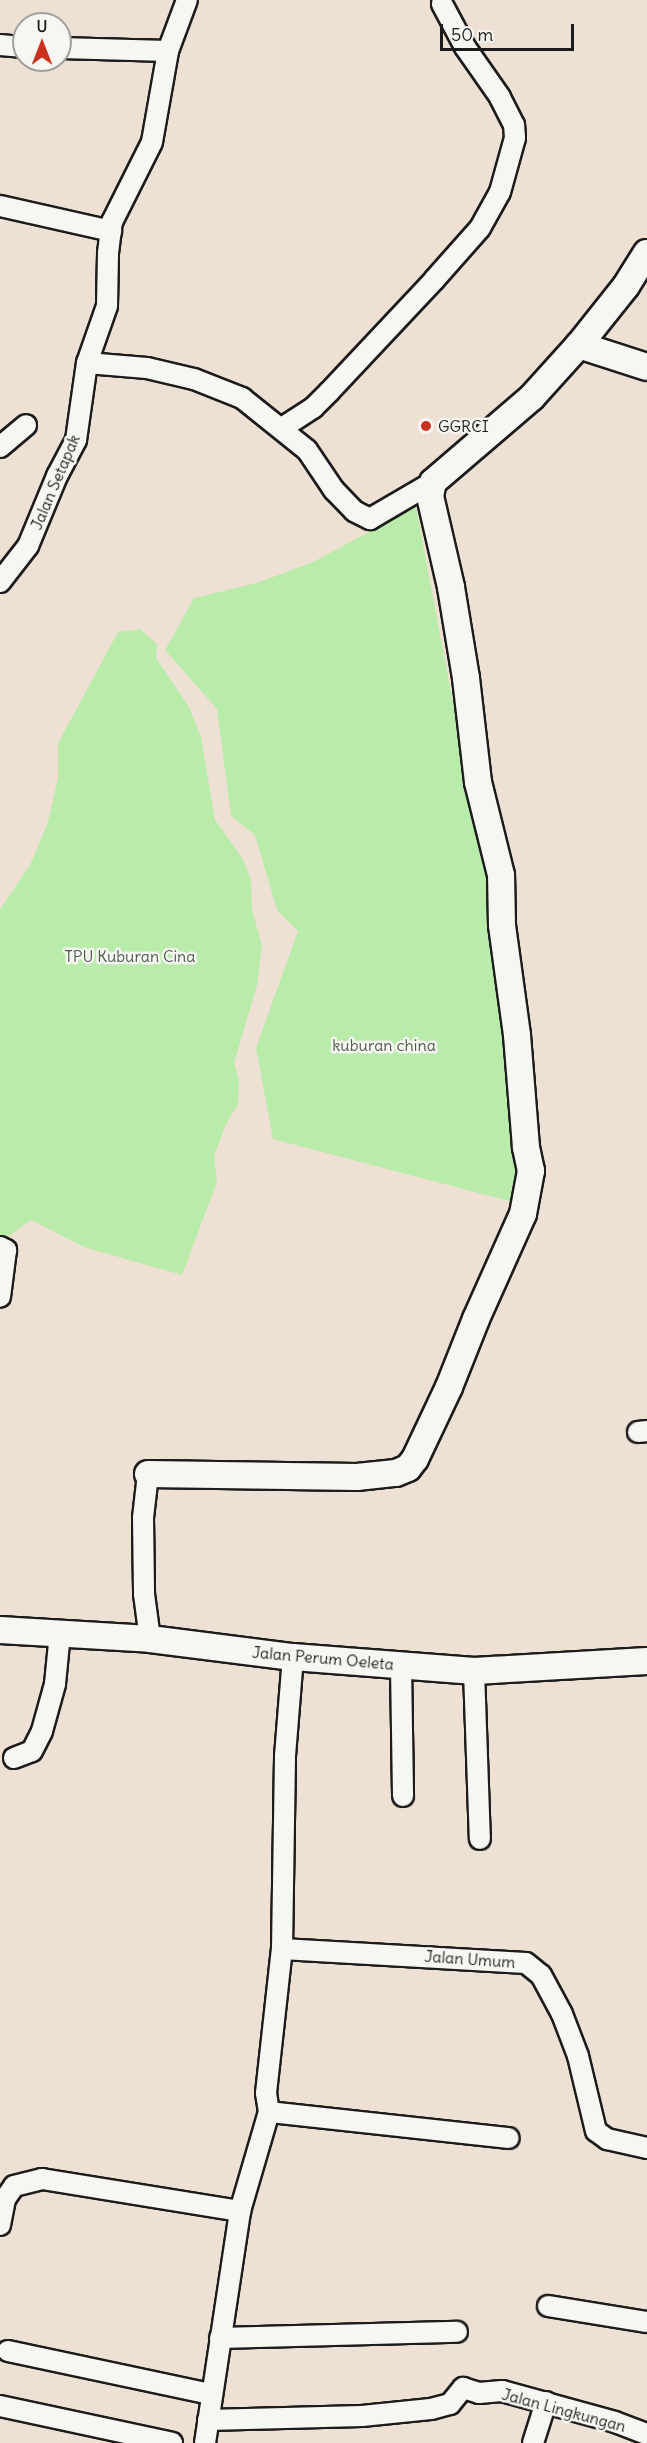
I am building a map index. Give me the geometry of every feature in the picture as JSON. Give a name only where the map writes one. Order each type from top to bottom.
[{"type":"street","name":"Jalan Setapak","points":[[0,582],[28,546],[48,495],[76,440],[87,363],[107,306],[112,222],[152,142],[168,51],[187,0]]},
{"type":"street","points":[[282,428],[313,408],[434,280],[480,228],[500,192],[515,138],[514,125],[500,97],[465,47],[442,4]]},
{"type":"street","points":[[72,48],[168,51]]},
{"type":"street","points":[[0,206],[111,231]]},
{"type":"street","points":[[87,363],[127,365],[194,379],[242,398],[307,450],[334,490],[354,511],[370,519],[433,482],[532,397],[579,345],[626,286],[647,253]]},
{"type":"street","points":[[579,345],[647,367]]},
{"type":"street","points":[[0,447],[26,425]]},
{"type":"street","points":[[150,1639],[144,1594],[142,1518],[148,1474],[357,1477],[396,1473],[408,1468],[415,1459],[449,1387],[476,1319],[524,1214],[531,1171],[526,1147],[517,1035],[502,924],[501,875],[478,782],[466,678],[451,587],[432,512],[430,496],[433,482]]},
{"type":"street","points":[[0,1247],[6,1250],[0,1297]]},
{"type":"street","name":"Jalan Perum Oeleta","points":[[0,1630],[150,1639],[293,1657],[474,1671],[647,1661]]},
{"type":"street","points":[[14,1758],[32,1751],[42,1731],[55,1684],[60,1633]]},
{"type":"street","points":[[205,2443],[240,2211],[269,2112],[266,2093],[282,1949],[285,1756],[293,1657]]},
{"type":"street","points":[[401,1666],[403,1796]]},
{"type":"street","points":[[474,1671],[480,1839]]},
{"type":"street","name":"Jalan Umum","points":[[282,1949],[526,1963],[541,1975],[562,2014],[578,2056],[596,2131],[607,2139],[647,2148]]},
{"type":"street","points":[[269,2112],[509,2138]]},
{"type":"street","points":[[0,2226],[4,2199],[14,2186],[42,2179],[240,2211]]},
{"type":"street","points":[[548,2306],[647,2322]]},
{"type":"street","points":[[220,2338],[457,2332]]},
{"type":"street","points":[[8,2350],[211,2394]]},
{"type":"street","name":"Jalan Lingkungan","points":[[208,2420],[362,2416],[419,2410],[450,2404],[463,2388],[479,2393],[502,2391],[546,2402],[647,2434]]},
{"type":"street","points":[[534,2443],[546,2402]]},
{"type":"street","points":[[0,2406],[172,2443]]},
{"type":"green space","name":"kuburan china","points":[[416,507],[463,756],[489,871],[520,1204],[273,1139],[256,1048],[298,931],[277,910],[255,835],[231,816],[217,709],[165,650],[194,598],[257,583],[313,562]]},
{"type":"green space","name":"TPU Kuburan Cina","points":[[140,629],[157,644],[156,658],[189,707],[201,737],[215,820],[243,859],[251,880],[252,910],[262,945],[257,985],[234,1063],[239,1080],[238,1104],[226,1124],[214,1156],[217,1182],[182,1275],[84,1247],[31,1220],[6,1238],[0,1236],[0,909],[30,865],[48,822],[58,778],[58,743],[118,632]]},
{"type":"place","name":"GGRCI","points":[[426,426]]}]
